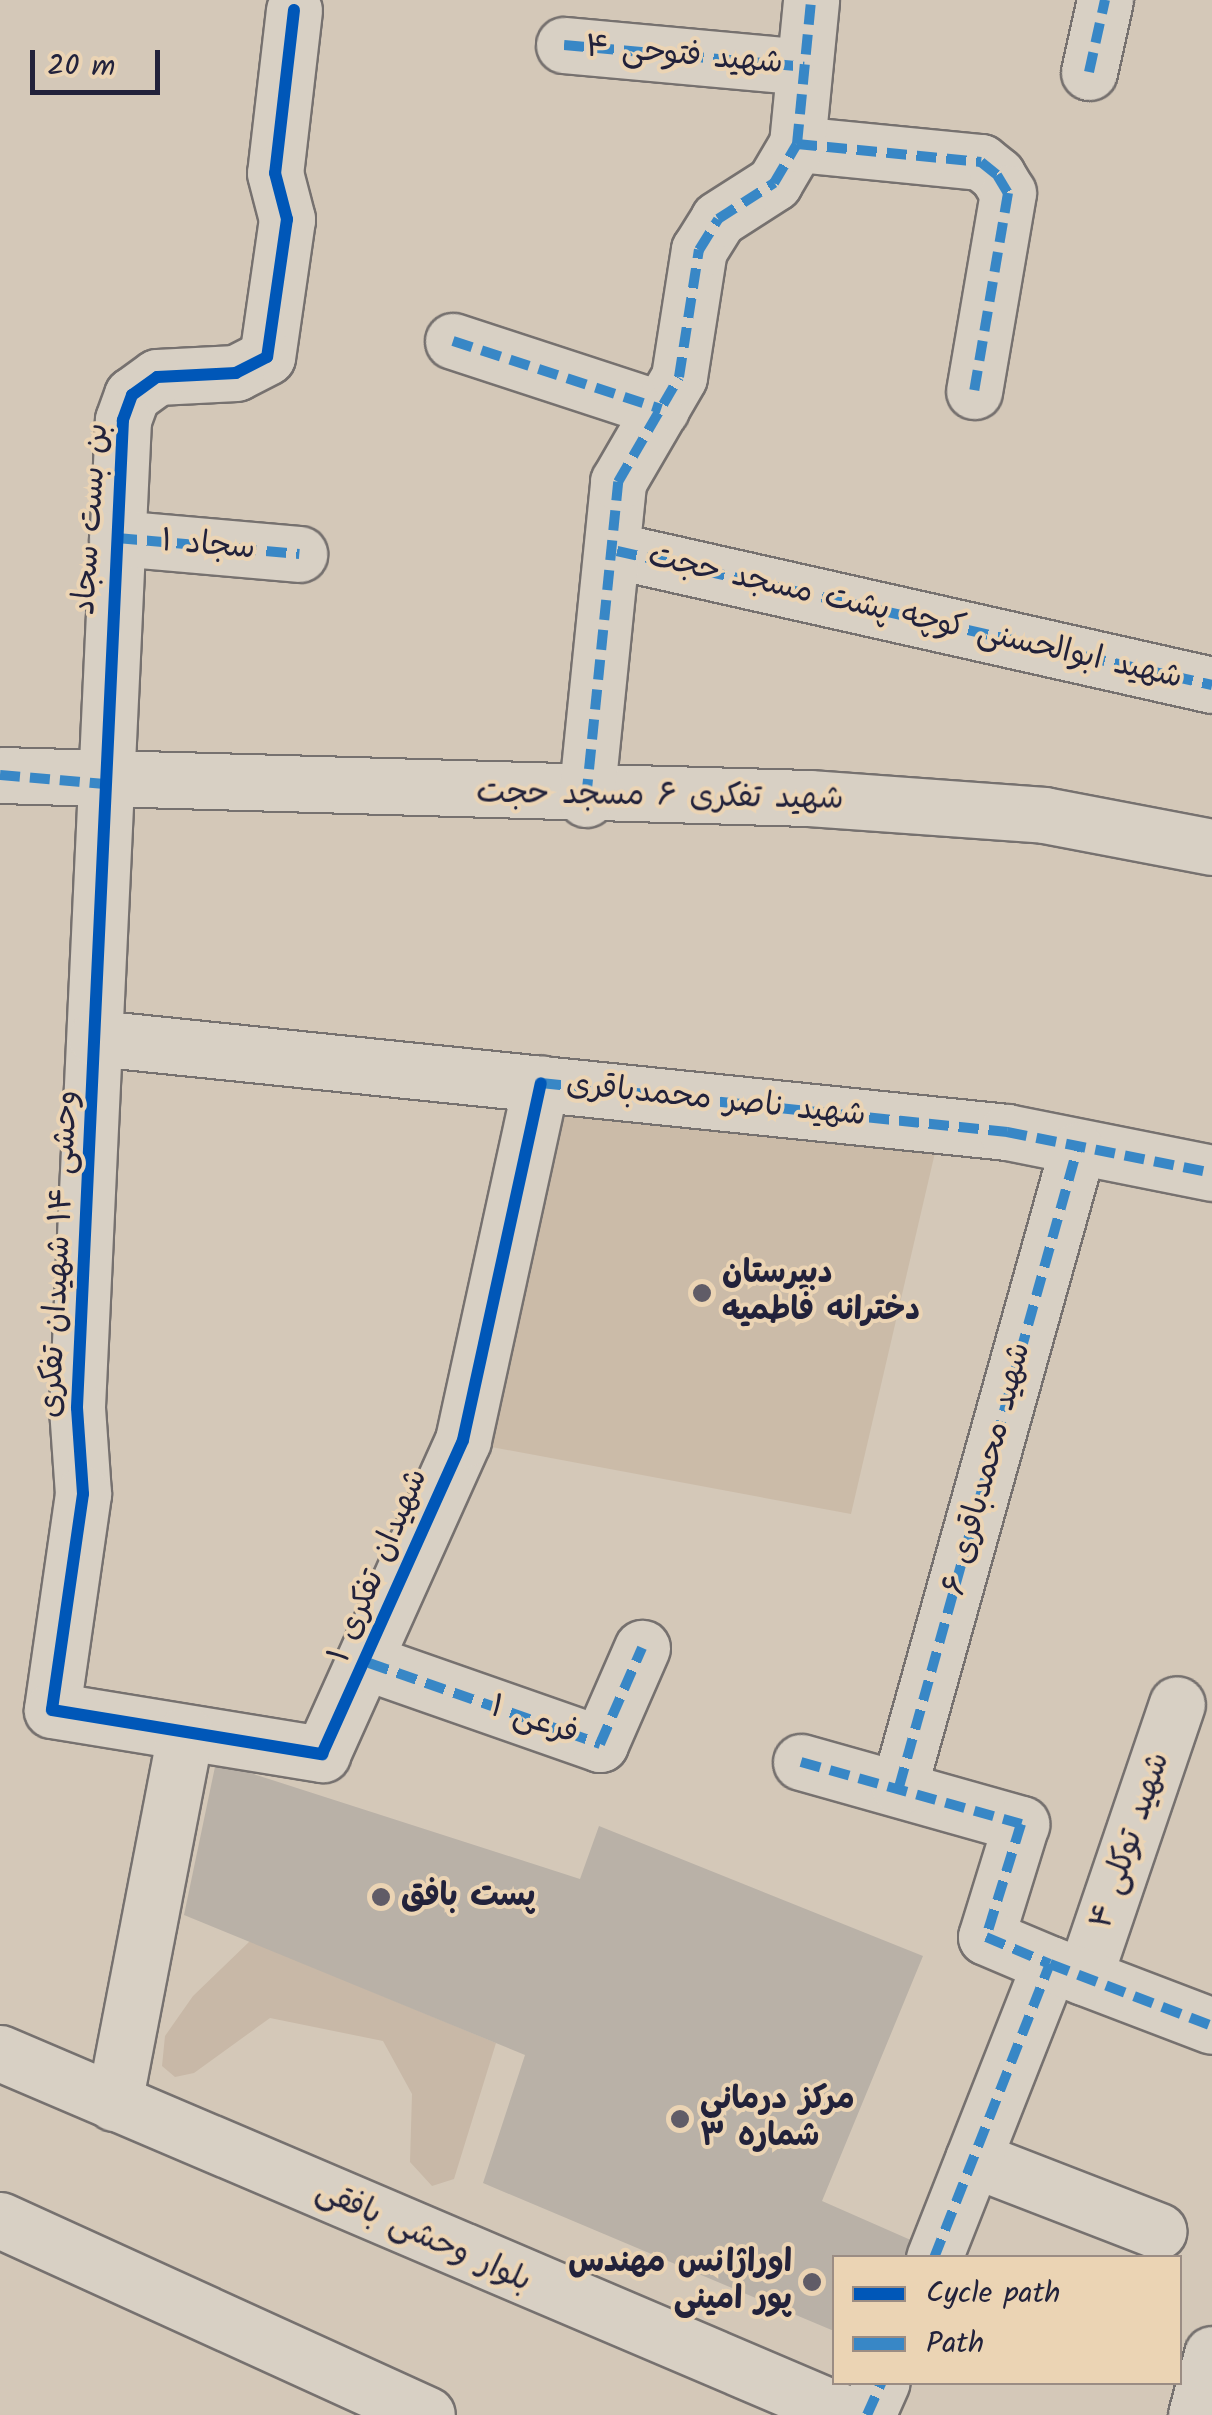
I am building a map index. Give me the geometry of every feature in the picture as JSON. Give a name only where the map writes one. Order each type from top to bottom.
[{"type":"street","points":[[586,799],[617,552],[618,482],[678,377],[699,250],[718,219],[774,183],[796,144],[811,0]]},
{"type":"street","points":[[1089,72],[1105,0]]},
{"type":"street","name":"بن بست سجاد","points":[[105,784],[117,538],[132,395],[157,378],[236,373],[267,357],[288,218],[275,173],[294,10]]},
{"type":"street","name":"شهید فتوحی ۴","points":[[564,45],[804,67]]},
{"type":"street","points":[[796,144],[981,162],[997,175],[1008,192],[974,391]]},
{"type":"street","points":[[453,341],[661,409]]},
{"type":"street","name":"سجاد ۱","points":[[117,538],[299,554]]},
{"type":"street","name":"شهید ابوالحسنی کوچه پشت مسجد حجت","points":[[617,552],[1212,685]]},
{"type":"street","name":"شهید تفکری ۶ مسجد حجت","points":[[0,776],[105,784],[586,799],[809,798],[1044,814],[1212,846]]},
{"type":"street","name":"وحشی ۱۴ شهیدان تفکری","points":[[105,784],[77,1408],[83,1494],[52,1710],[185,1734]]},
{"type":"street","name":"شهید ناصر محمدباقری","points":[[96,1038],[1007,1132],[1077,1150],[1212,1173]]},
{"type":"street","name":"شهیدان تفکری ۱","points":[[185,1734],[322,1754],[370,1663],[463,1440],[541,1083]]},
{"type":"street","name":"شهید محمدباقری ۶","points":[[899,1787],[1077,1150]]},
{"type":"street","name":"فرعی ۱","points":[[370,1663],[600,1744],[642,1648]]},
{"type":"street","name":"شهید توکلی ۴","points":[[935,2255],[973,2159],[1067,1971],[1178,1704]]},
{"type":"street","points":[[114,2103],[185,1734]]},
{"type":"street","points":[[800,1762],[1021,1824],[986,1937],[1212,2026]]},
{"type":"street","name":"بلوار وحشی بافقی","points":[[0,2053],[849,2415]]},
{"type":"street","points":[[973,2159],[1159,2231]]},
{"type":"street","points":[[0,2220],[426,2415]]},
{"type":"street","points":[[1196,2415],[1212,2354]]},
{"type":"street","points":[[867,2415],[881,2385]]},
{"type":"shaded area","name":"دبیرستان دخترانه فاطمیه","points":[[543,1110],[937,1144],[851,1514],[470,1443]]},
{"type":"shaded area","points":[[250,1941],[496,2043],[454,2179],[432,2186],[410,2162],[412,2094],[383,2041],[270,2018],[194,2073],[175,2077],[162,2066],[165,2036],[193,1996]]},
{"type":"building","name":"مرکز درمانی شماره ۳","points":[[216,1762],[580,1879],[599,1826],[923,1956],[822,2201],[913,2241],[907,2255],[832,2255],[832,2330],[483,2183],[525,2055],[184,1915]]},
{"type":"marked path","points":[[586,799],[618,482],[679,377],[699,250],[718,219],[774,183],[797,144],[811,0]]},
{"type":"marked path","points":[[1089,72],[1105,0]]},
{"type":"marked path","points":[[564,45],[804,67]]},
{"type":"marked path","points":[[797,144],[981,162],[997,175],[1008,193],[974,391]]},
{"type":"marked path","points":[[453,341],[661,409]]},
{"type":"marked path","points":[[117,538],[299,554]]},
{"type":"marked path","points":[[617,551],[1212,685]]},
{"type":"marked path","points":[[0,775],[105,784]]},
{"type":"marked path","points":[[541,1083],[1007,1132],[1212,1173]]},
{"type":"marked path","points":[[899,1787],[1077,1150]]},
{"type":"marked path","points":[[369,1663],[600,1744],[642,1648]]},
{"type":"marked path","points":[[801,1762],[1021,1824],[986,1937],[1050,1964]]},
{"type":"marked path","points":[[935,2255],[1050,1964],[1212,2026]]},
{"type":"marked path","points":[[867,2415],[881,2385]]},
{"type":"cycle path","points":[[294,10],[275,173],[287,219],[267,357],[236,373],[157,377],[132,395],[123,420],[77,1408],[83,1494],[52,1710],[322,1754],[463,1440],[541,1083]]},
{"type":"place","name":"دبیرستان دخترانه فاطمیه","points":[[702,1293]]},
{"type":"place","name":"پست بافق","points":[[381,1897]]},
{"type":"place","name":"مرکز درمانی شماره ۳","points":[[680,2119]]},
{"type":"place","name":"اوراژانس مهندس پور امینی","points":[[812,2282]]}]
